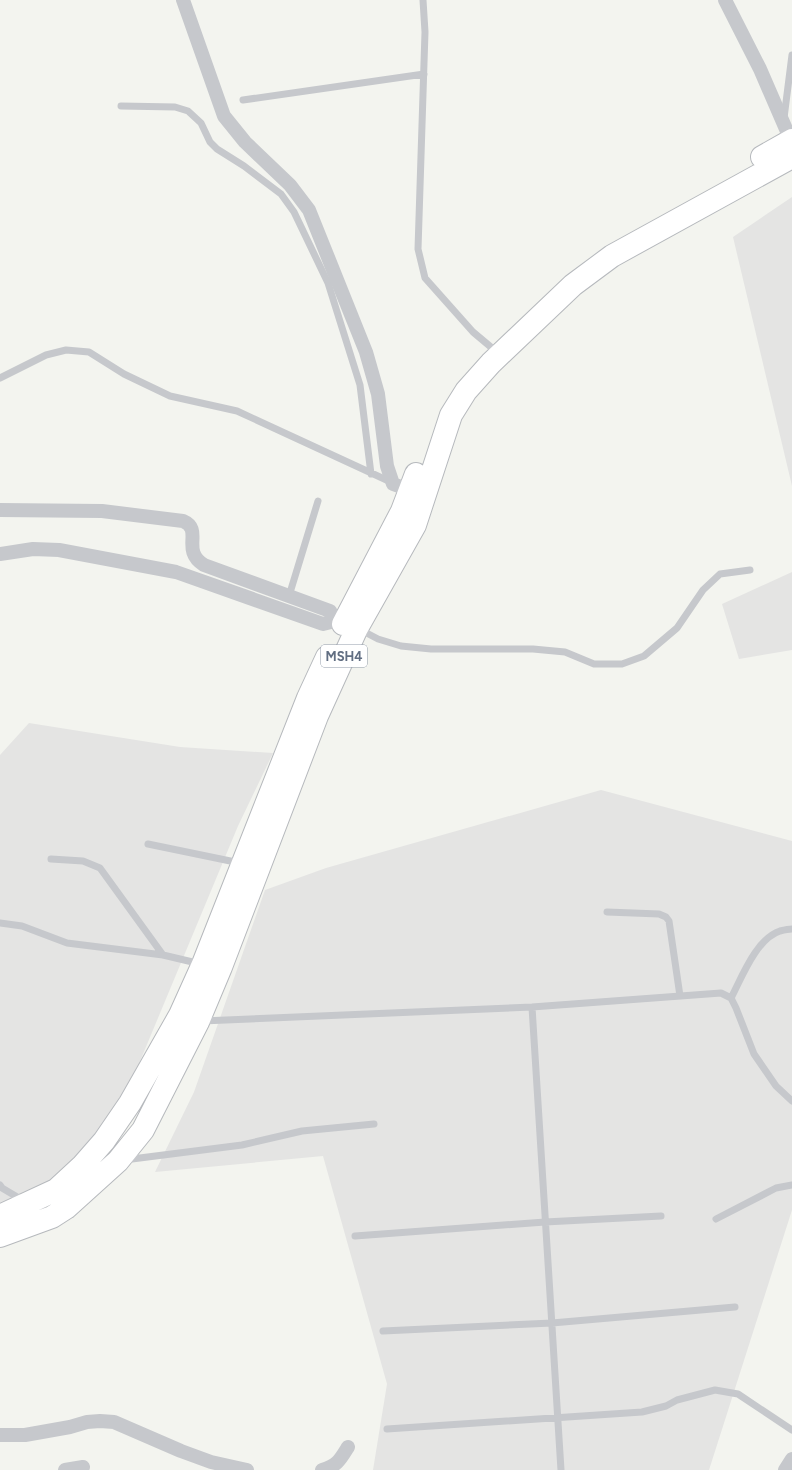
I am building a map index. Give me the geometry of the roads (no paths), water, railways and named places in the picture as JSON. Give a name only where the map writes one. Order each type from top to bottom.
[{"type":"main road","name":"MSH4","points":[[0,1216],[39,1210],[66,1208],[118,1161],[143,1130],[198,1022],[212,966],[251,865],[317,716],[345,624],[415,525],[409,489],[451,415],[494,350],[573,285],[612,256],[790,141]]},
{"type":"main road","name":"MSH4","points":[[0,1236],[39,1210],[56,1190],[83,1165],[104,1141],[130,1104],[180,1015],[212,966]]},
{"type":"street","points":[[183,0],[224,116],[245,142],[290,185],[309,210],[366,352],[378,394],[387,466],[409,489]]},
{"type":"street","points":[[725,0],[760,69],[790,141]]},
{"type":"street","points":[[0,510],[102,511],[183,521],[189,523],[191,528],[193,539],[192,551],[197,561],[204,565],[330,611],[345,624]]},
{"type":"street","points":[[0,554],[33,549],[59,550],[176,572],[323,624],[345,624]]},
{"type":"street","points":[[0,1435],[25,1435],[70,1428],[87,1422],[114,1422],[180,1451],[210,1462],[247,1470]]},
{"type":"street","points":[[322,1470],[334,1466],[340,1460],[348,1447]]},
{"type":"street","points":[[785,1470],[792,1460]]},
{"type":"street","points":[[65,1470],[83,1467]]},
{"type":"lane","points":[[423,0],[426,32],[418,249],[425,278],[473,332],[494,350]]},
{"type":"lane","points":[[790,141],[792,55]]},
{"type":"lane","points":[[243,100],[424,74]]},
{"type":"lane","points":[[121,106],[175,107],[188,111],[200,123],[210,142],[217,149],[244,166],[281,194],[294,212],[328,283],[360,385],[371,474]]},
{"type":"lane","points":[[0,378],[46,355],[66,350],[89,352],[124,374],[170,396],[237,412],[371,474],[409,489]]},
{"type":"lane","points":[[288,596],[318,501]]},
{"type":"lane","points":[[345,624],[378,640],[401,646],[431,649],[533,649],[565,652],[594,664],[622,664],[644,656],[677,628],[703,590],[720,574],[750,570]]},
{"type":"lane","points":[[148,844],[251,865]]},
{"type":"lane","points":[[51,859],[83,862],[100,868],[163,955]]},
{"type":"lane","points":[[607,912],[659,914],[666,917],[672,931],[680,996]]},
{"type":"lane","points":[[0,923],[22,926],[67,943],[163,955],[212,966]]},
{"type":"lane","points":[[731,998],[759,947],[770,936],[779,931],[792,929]]},
{"type":"lane","points":[[198,1022],[532,1007],[721,993],[731,998],[754,1054],[776,1086],[792,1101]]},
{"type":"lane","points":[[532,1007],[560,1470]]},
{"type":"lane","points":[[118,1161],[242,1145],[302,1130],[374,1124]]},
{"type":"lane","points":[[716,1219],[776,1188],[792,1185]]},
{"type":"lane","points":[[1,1187],[39,1210]]},
{"type":"lane","points":[[355,1236],[545,1222],[661,1216]]},
{"type":"lane","points":[[383,1331],[552,1323],[735,1307]]},
{"type":"lane","points":[[387,1429],[642,1412],[666,1406],[677,1400],[715,1390],[738,1394],[792,1430]]}]
